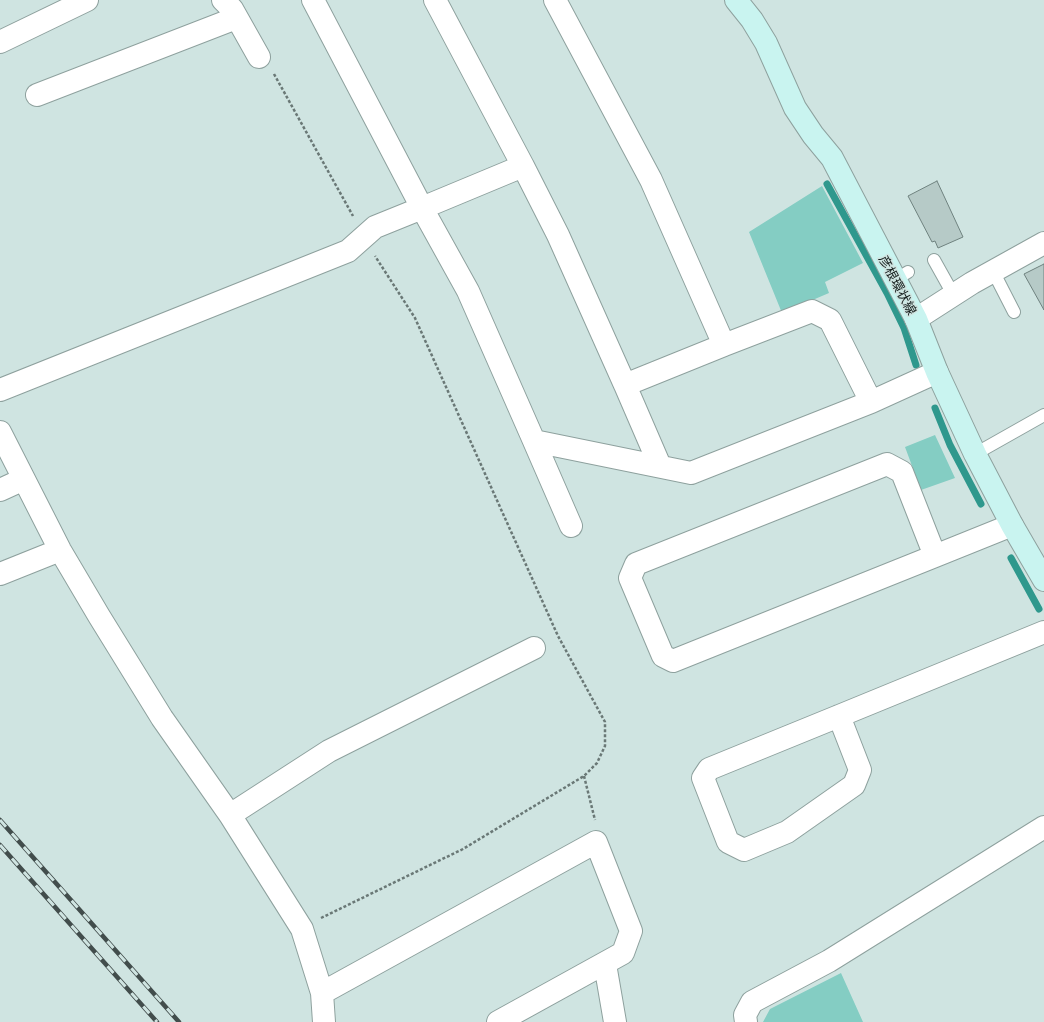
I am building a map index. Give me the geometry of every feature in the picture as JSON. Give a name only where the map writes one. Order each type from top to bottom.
[{"type":"main road","name":"彦根環状線","points":[[736,0],[752,20],[766,43],[796,108],[813,135],[832,158],[901,276],[916,319],[938,372],[976,454],[1012,525],[1044,580]]},
{"type":"street","points":[[0,42],[88,0]]},
{"type":"street","points":[[223,0],[236,18],[259,57]]},
{"type":"street","points":[[313,0],[422,208],[468,291],[571,526]]},
{"type":"street","points":[[435,0],[558,235],[660,466]]},
{"type":"street","points":[[555,0],[651,180],[724,345]]},
{"type":"street","points":[[37,95],[236,18]]},
{"type":"street","points":[[0,390],[348,252],[375,227],[523,166]]},
{"type":"street","points":[[916,319],[953,294],[1044,243]]},
{"type":"street","points":[[625,385],[812,311],[830,320],[871,402]]},
{"type":"street","points":[[534,441],[691,473],[871,402],[938,372]]},
{"type":"street","points":[[0,432],[23,473],[60,550],[162,718],[230,815],[302,929],[322,993],[324,1022]]},
{"type":"street","points":[[935,556],[902,472],[886,464],[636,564],[630,578],[663,656],[673,661],[935,556],[1012,525]]},
{"type":"street","points":[[0,490],[23,473]]},
{"type":"street","points":[[0,574],[60,550]]},
{"type":"street","points":[[839,716],[860,770],[854,785],[787,832],[744,850],[728,842],[703,778],[709,769],[1044,632]]},
{"type":"street","points":[[230,815],[329,751],[534,648]]},
{"type":"street","points":[[746,1022],[745,1015],[752,1002],[830,961],[1044,827]]},
{"type":"street","points":[[322,993],[596,842],[631,931],[623,953],[498,1022]]},
{"type":"street","points":[[605,964],[615,1022]]},
{"type":"lane","points":[[934,260],[953,294]]},
{"type":"lane","points":[[993,271],[1014,312]]},
{"type":"lane","points":[[976,454],[1044,415]]},
{"type":"path","points":[[259,57],[267,62],[364,238],[415,318],[558,636],[605,722],[605,746],[597,763],[584,776],[463,849],[384,889],[325,916],[302,929]]},
{"type":"path","points":[[584,776],[597,827],[596,842]]},
{"type":"green space","points":[[822,186],[863,263],[825,282],[829,293],[782,313],[749,232]]},
{"type":"green space","points":[[935,435],[955,478],[921,490],[905,447]]},
{"type":"green space","points":[[841,973],[863,1022],[763,1022],[770,1009]]},
{"type":"building","points":[[937,181],[963,237],[938,248],[935,241],[932,242],[908,196]]},
{"type":"building","points":[[1044,264],[1044,310],[1024,274]]},
{"type":"waterway","points":[[827,184],[887,293],[904,328],[916,365]]},
{"type":"waterway","points":[[935,408],[950,445],[981,504]]},
{"type":"waterway","points":[[1011,558],[1039,609]]},
{"type":"railway","points":[[0,820],[179,1022]]},
{"type":"railway","points":[[0,845],[157,1022]]}]
